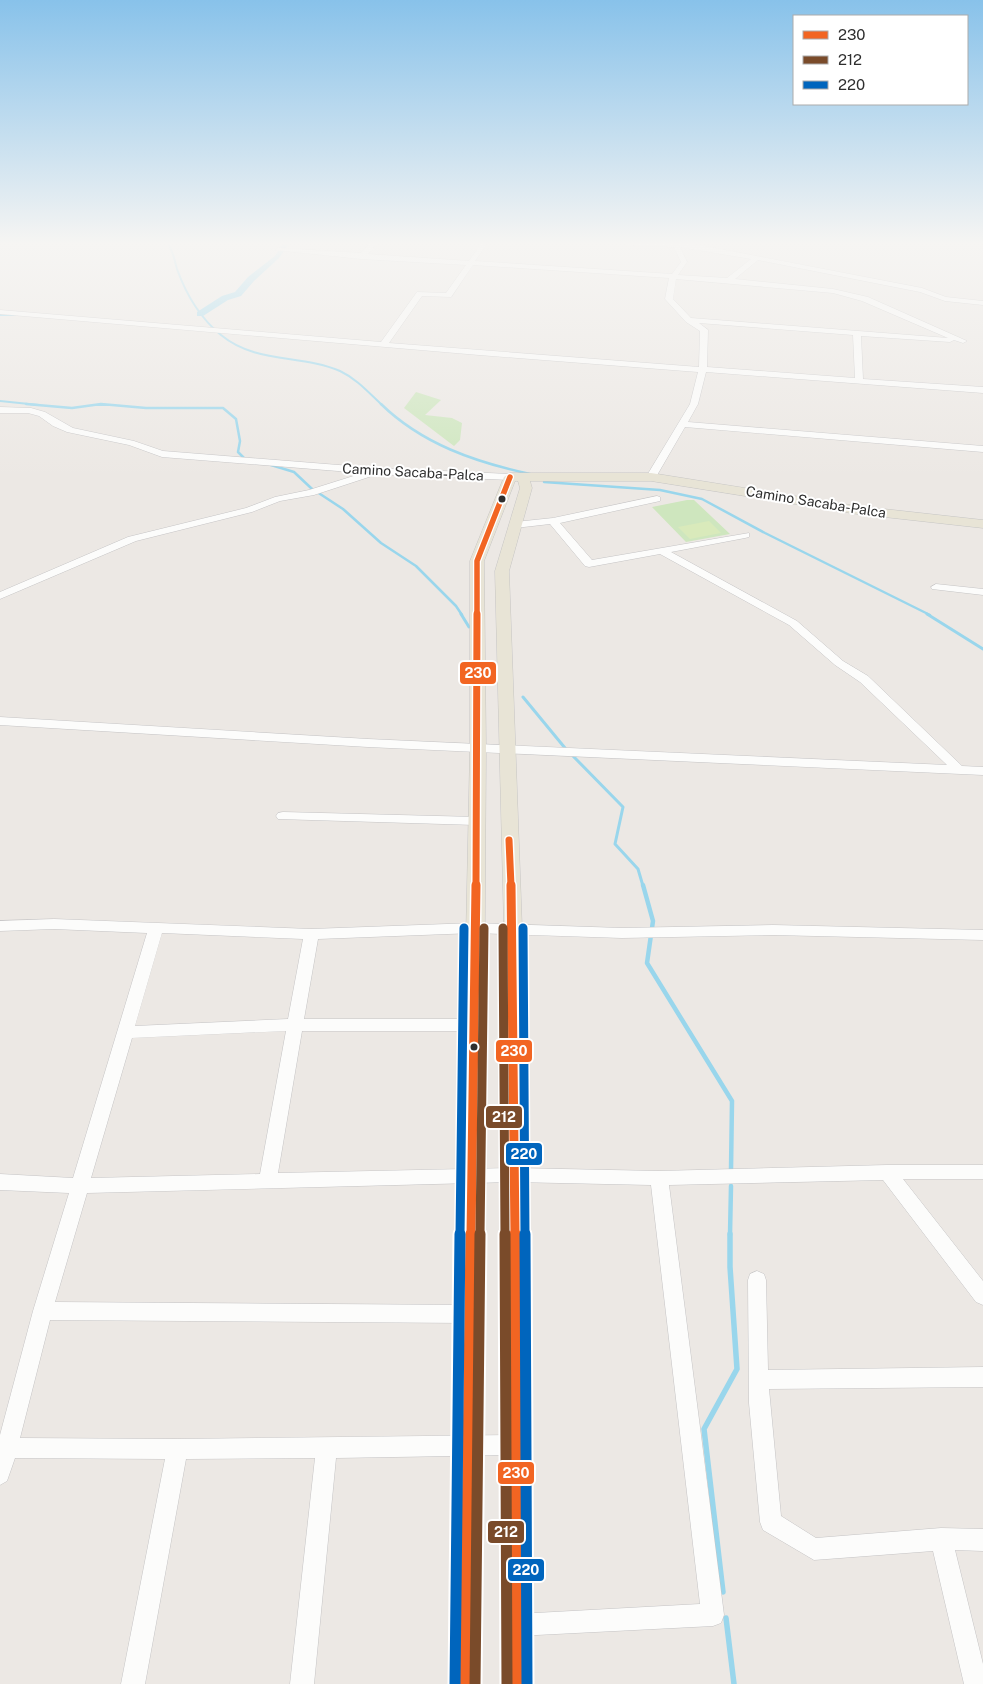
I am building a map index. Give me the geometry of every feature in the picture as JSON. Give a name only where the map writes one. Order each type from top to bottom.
[{"type":"main road","name":"Camino Sacaba-Palca","points":[[516,477],[651,478],[857,510],[983,524]]},
{"type":"main road","points":[[465,1684],[472,1025],[478,749],[477,561],[516,477],[526,488],[502,571],[506,750],[513,928],[517,1684]]},
{"type":"street","points":[[91,320],[983,390]]},
{"type":"street","points":[[383,344],[401,320]]},
{"type":"street","points":[[689,320],[963,341],[913,320]]},
{"type":"street","points":[[651,478],[694,404],[703,368],[704,330],[689,320]]},
{"type":"street","points":[[857,333],[859,380]]},
{"type":"street","name":"Camino Sacaba-Palca","points":[[0,410],[28,410],[42,414],[56,424],[70,430],[131,443],[162,454],[376,471],[516,477]]},
{"type":"street","points":[[682,424],[983,449]]},
{"type":"street","points":[[0,596],[132,539],[249,510],[376,471]]},
{"type":"street","points":[[515,525],[553,522],[657,499]]},
{"type":"street","points":[[553,522],[589,564],[745,534]]},
{"type":"street","points":[[660,550],[793,623],[839,663],[864,679],[959,770]]},
{"type":"street","points":[[936,587],[983,592]]},
{"type":"street","points":[[0,721],[478,749],[983,770]]},
{"type":"street","points":[[283,816],[476,821]]},
{"type":"street","points":[[0,926],[54,924],[311,934],[513,928],[622,933],[773,930],[983,935]]},
{"type":"street","points":[[0,1474],[4,1448],[43,1310],[156,928]]},
{"type":"street","points":[[268,1181],[293,1025],[311,934]]},
{"type":"street","points":[[126,1032],[293,1025],[472,1025]]},
{"type":"street","points":[[0,1182],[81,1186],[514,1175],[659,1178],[887,1172],[983,1172]]},
{"type":"street","points":[[887,1172],[983,1296]]},
{"type":"street","points":[[517,1625],[713,1615],[659,1178]]},
{"type":"street","points":[[757,1280],[759,1380],[772,1522],[814,1549],[941,1539],[983,1540]]},
{"type":"street","points":[[43,1310],[469,1314]]},
{"type":"street","points":[[759,1380],[983,1377]]},
{"type":"street","points":[[4,1448],[177,1449],[468,1444],[516,1445]]},
{"type":"street","points":[[302,1684],[327,1447]]},
{"type":"street","points":[[133,1684],[177,1449]]},
{"type":"street","points":[[941,1539],[976,1684]]},
{"type":"green space","points":[[416,392],[441,400],[425,415],[452,418],[462,423],[460,440],[454,446],[404,408]]},
{"type":"green space","points":[[694,500],[730,534],[686,542],[652,507]]},
{"type":"green space","points":[[709,521],[721,533],[690,539],[678,527]]},
{"type":"waterway","points":[[206,320],[221,335],[249,350],[264,355],[310,362],[340,371],[357,382],[382,405]]},
{"type":"waterway","points":[[0,401],[39,405]]},
{"type":"waterway","points":[[26,404],[72,408],[101,404],[146,408],[223,408],[236,419],[240,441],[238,452],[245,459]]},
{"type":"waterway","points":[[381,404],[414,430],[450,450],[489,464],[530,474]]},
{"type":"waterway","points":[[95,405],[110,405]]},
{"type":"waterway","points":[[271,465],[294,472],[311,488],[343,509],[381,543],[416,566],[456,606],[462,615]]},
{"type":"waterway","points":[[544,482],[660,490],[702,499],[765,533],[930,615]]},
{"type":"waterway","points":[[461,614],[469,627]]},
{"type":"waterway","points":[[927,614],[983,649]]},
{"type":"waterway","points":[[523,697],[565,748]]},
{"type":"waterway","points":[[573,756],[623,807],[615,844],[638,869],[643,886]]},
{"type":"waterway","points":[[643,885],[653,921],[647,963],[732,1101],[731,1170]]},
{"type":"waterway","points":[[730,1235],[731,1186]]},
{"type":"waterway","points":[[723,1592],[704,1429],[737,1369],[730,1267],[730,1235]]},
{"type":"waterway","points":[[726,1618],[734,1684]]},
{"type":"transit line","name":"230","points":[[465,1684],[478,749],[477,561],[510,477]]},
{"type":"transit line","name":"230","points":[[509,840],[513,928],[517,1684]]},
{"type":"transit line","name":"220","points":[[455,1684],[464,928]]},
{"type":"transit line","name":"212","points":[[475,1684],[484,928]]},
{"type":"transit line","name":"212","points":[[503,928],[507,1684]]},
{"type":"transit line","name":"220","points":[[523,928],[527,1684]]}]
